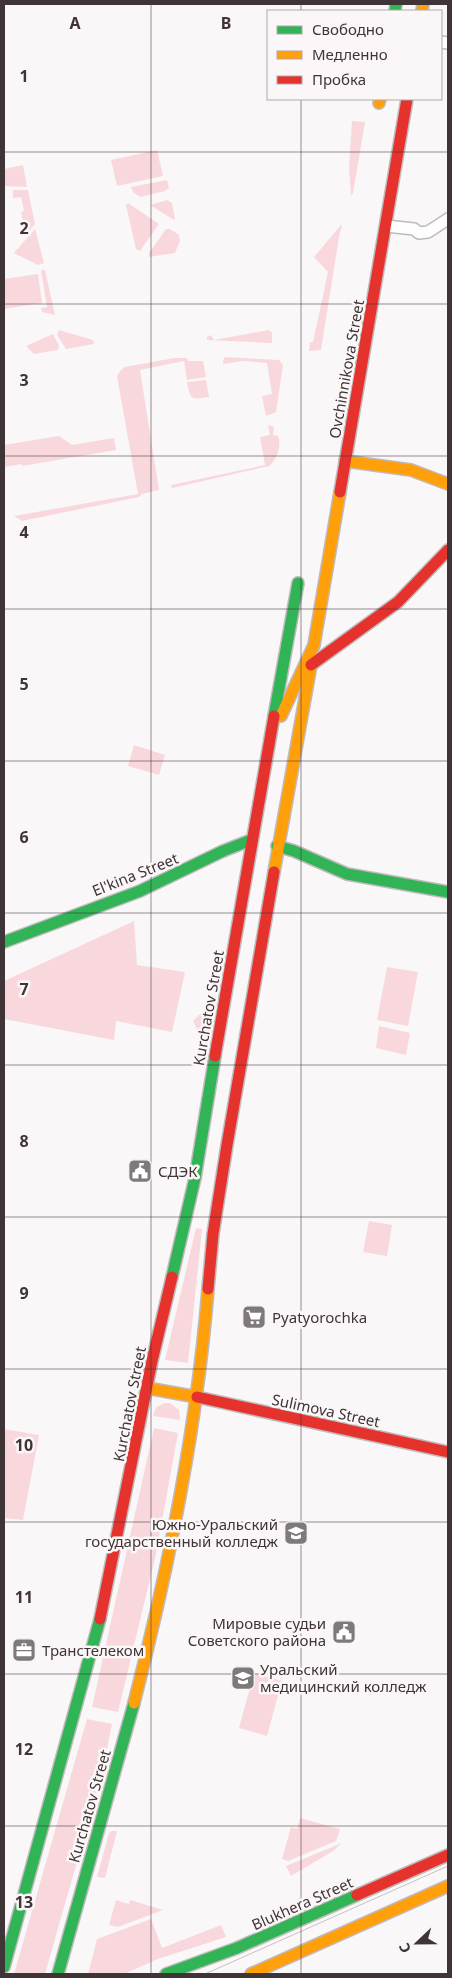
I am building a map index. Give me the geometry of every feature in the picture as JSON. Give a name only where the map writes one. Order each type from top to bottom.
[{"type":"main road","name":"Ovchinnikova Street","points":[[270,739],[314,645],[407,100]]},
{"type":"main road","points":[[345,461],[373,463],[422,472],[448,484]]},
{"type":"main road","points":[[277,846],[310,664],[398,602],[448,550]]},
{"type":"main road","points":[[298,583],[251,840],[300,853],[347,874],[448,892]]},
{"type":"main road","name":"Kurchatov Street","points":[[4,1967],[106,1595],[147,1388],[195,1178],[251,840]]},
{"type":"main road","name":"El'kina Street","points":[[4,942],[140,890],[199,864],[224,850],[251,840]]},
{"type":"main road","name":"Kurchatov Street","points":[[58,1974],[148,1647],[164,1575],[197,1397],[216,1217],[277,846]]},
{"type":"main road","name":"Sulimova Street","points":[[147,1388],[197,1397],[448,1452]]},
{"type":"main road","name":"Blukhera Street","points":[[166,1974],[237,1948],[448,1855]]},
{"type":"main road","points":[[251,1974],[448,1886]]},
{"type":"street","points":[[386,226],[414,229],[419,233],[428,232],[448,219]]},
{"type":"shaded area","points":[[352,121],[365,122],[351,196],[349,168]]},
{"type":"shaded area","points":[[157,150],[163,176],[117,186],[111,160]]},
{"type":"shaded area","points":[[23,165],[27,187],[4,186],[4,169]]},
{"type":"shaded area","points":[[167,180],[169,188],[165,191],[140,197],[133,192],[131,187]]},
{"type":"shaded area","points":[[13,190],[28,190],[35,224],[26,234],[21,212],[24,211],[21,197],[13,198]]},
{"type":"shaded area","points":[[167,200],[172,203],[174,220],[150,205]]},
{"type":"shaded area","points":[[128,203],[159,224],[140,251],[136,249],[126,205]]},
{"type":"shaded area","points":[[341,225],[321,350],[309,351],[310,342],[313,342],[328,272],[314,257]]},
{"type":"shaded area","points":[[35,229],[44,263],[38,265],[14,253]]},
{"type":"shaded area","points":[[166,229],[170,229],[179,235],[180,241],[175,253],[149,257],[149,253]]},
{"type":"shaded area","points":[[41,270],[45,270],[55,315],[42,312],[41,308],[47,307]]},
{"type":"shaded area","points":[[38,274],[42,303],[4,309],[4,279]]},
{"type":"shaded area","points":[[59,330],[93,340],[94,344],[66,349],[57,335]]},
{"type":"shaded area","points":[[269,330],[272,333],[272,343],[207,340],[207,337],[211,335],[214,340]]},
{"type":"shaded area","points":[[53,334],[59,346],[58,350],[34,354],[26,346]]},
{"type":"shaded area","points":[[224,357],[279,360],[283,365],[276,412],[266,416],[262,396],[272,394],[267,363],[243,361],[223,364]]},
{"type":"shaded area","points":[[174,358],[187,358],[188,361],[203,361],[206,377],[187,380],[184,361],[140,370],[159,490],[142,494],[139,497],[22,521],[14,516],[138,494],[117,376],[125,367]]},
{"type":"shaded area","points":[[206,380],[209,397],[192,397],[187,382]]},
{"type":"shaded area","points":[[268,425],[274,427],[273,435],[278,436],[279,440],[276,456],[269,466],[172,488],[171,485],[265,465],[260,437],[270,435]]},
{"type":"shaded area","points":[[59,436],[72,445],[114,438],[116,450],[22,466],[22,464],[4,467],[4,445]]},
{"type":"shaded area","points":[[134,745],[165,755],[159,775],[128,766]]},
{"type":"shaded area","points":[[134,921],[137,965],[185,972],[172,1032],[116,1021],[114,1040],[4,1019],[4,981]]},
{"type":"shaded area","points":[[387,967],[418,972],[408,1026],[377,1020]]},
{"type":"shaded area","points":[[211,1003],[205,1045],[193,1021]]},
{"type":"shaded area","points":[[379,1026],[410,1033],[406,1055],[376,1048]]},
{"type":"shaded area","points":[[369,1221],[392,1225],[387,1256],[363,1252]]},
{"type":"shaded area","points":[[196,1228],[202,1229],[188,1363],[165,1360]]},
{"type":"shaded area","points":[[170,1403],[179,1410],[180,1420],[153,1416],[156,1407]]},
{"type":"shaded area","points":[[154,1428],[178,1433],[156,1554],[118,1712],[92,1707]]},
{"type":"shaded area","points":[[4,1429],[39,1435],[23,1520],[4,1518]]},
{"type":"shaded area","points":[[254,1673],[282,1681],[267,1736],[239,1728]]},
{"type":"shaded area","points":[[87,1719],[112,1724],[102,1774],[45,1974],[14,1974]]},
{"type":"shaded area","points":[[300,1818],[340,1829],[336,1841],[288,1861],[282,1859],[291,1827],[297,1829]]},
{"type":"shaded area","points":[[117,1831],[105,1878],[97,1877],[109,1833]]},
{"type":"shaded area","points":[[342,1843],[333,1851],[291,1876],[286,1866]]},
{"type":"shaded area","points":[[116,1900],[129,1904],[130,1900],[163,1910],[118,1927],[109,1925]]},
{"type":"shaded area","points":[[151,1919],[162,1948],[221,1925],[226,1937],[158,1959],[124,1974],[88,1974],[97,1939]]},
{"type":"tram line","points":[[205,1974],[448,1866]]},
{"type":"traffic: fast","points":[[395,10],[396,4]]},
{"type":"traffic: fast","points":[[274,716],[298,583]]},
{"type":"traffic: fast","points":[[4,942],[140,891],[223,851],[251,840]]},
{"type":"traffic: fast","points":[[277,846],[294,851],[347,874],[448,892]]},
{"type":"traffic: fast","points":[[172,1277],[195,1178],[215,1056]]},
{"type":"traffic: fast","points":[[4,1967],[100,1619]]},
{"type":"traffic: fast","points":[[58,1974],[134,1703]]},
{"type":"traffic: fast","points":[[166,1974],[237,1948],[357,1895]]},
{"type":"traffic: slow","points":[[422,10],[423,4]]},
{"type":"traffic: slow","points":[[345,461],[411,470],[448,484]]},
{"type":"traffic: slow","points":[[281,716],[314,645],[340,492]]},
{"type":"traffic: slow","points":[[274,872],[311,665]]},
{"type":"traffic: slow","points":[[134,1703],[159,1600],[180,1497],[197,1393],[208,1289]]},
{"type":"traffic: slow","points":[[147,1388],[197,1397]]},
{"type":"traffic: slow","points":[[251,1974],[448,1886]]},
{"type":"traffic: jam","points":[[340,492],[407,100]]},
{"type":"traffic: jam","points":[[311,665],[398,602],[448,550]]},
{"type":"traffic: jam","points":[[215,1056],[274,716]]},
{"type":"traffic: jam","points":[[208,1289],[213,1234],[227,1145],[274,872]]},
{"type":"traffic: jam","points":[[100,1619],[152,1361],[172,1277]]},
{"type":"traffic: jam","points":[[197,1397],[448,1452]]},
{"type":"traffic: jam","points":[[357,1895],[448,1855]]},
{"type":"place","name":"СДЭК","points":[[140,1171]]},
{"type":"place","name":"Pyatyorochka","points":[[254,1317]]},
{"type":"place","name":"Южно-Уральский государственный колледж","points":[[296,1533]]},
{"type":"place","name":"Мировые судьи Советского района","points":[[344,1632]]},
{"type":"place","name":"Транстелеком","points":[[24,1650]]},
{"type":"place","name":"Уральский медицинский колледж","points":[[243,1678]]}]
